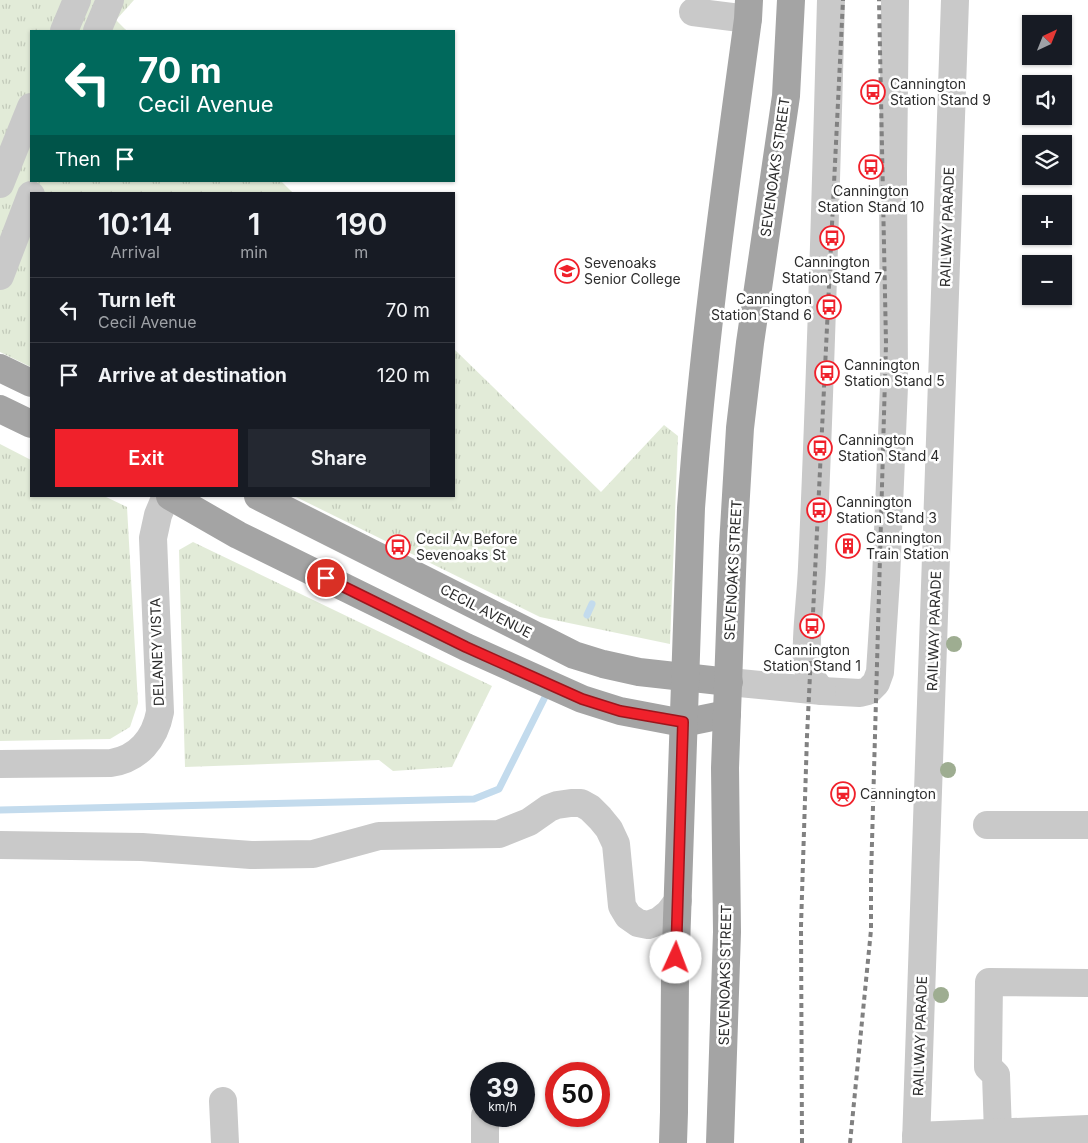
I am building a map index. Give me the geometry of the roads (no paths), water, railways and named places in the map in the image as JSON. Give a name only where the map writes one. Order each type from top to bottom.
[{"type":"main road","name":"SEVENOAKS STREET","points":[[720,1143],[727,932],[725,763],[733,546],[740,428],[750,343],[786,96],[791,0]]},
{"type":"main road","points":[[748,10],[788,59]]},
{"type":"main road","points":[[673,1143],[675,977],[691,508],[696,436],[717,251],[748,10]]},
{"type":"main road","points":[[0,368],[30,383]]},
{"type":"main road","points":[[0,409],[30,424]]},
{"type":"main road","points":[[172,497],[238,535],[466,647],[582,699],[620,711],[683,722],[727,714]]},
{"type":"main road","name":"CECIL AVENUE","points":[[260,497],[574,654],[603,664],[639,672],[729,682]]},
{"type":"street","points":[[64,30],[77,0]]},
{"type":"street","points":[[97,30],[110,0]]},
{"type":"street","points":[[822,691],[811,677],[806,655],[818,440],[830,0]]},
{"type":"street","points":[[729,682],[860,693],[868,690],[876,683],[880,672],[894,386],[892,172],[895,0]]},
{"type":"street","name":"RAILWAY PARADE","points":[[916,1139],[955,0]]},
{"type":"street","points":[[693,12],[748,10]]},
{"type":"street","points":[[0,184],[30,109]]},
{"type":"street","points":[[0,276],[30,199]]},
{"type":"street","name":"DELANEY VISTA","points":[[0,764],[111,763],[121,761],[134,754],[151,738],[160,712],[153,538],[158,515],[166,497]]},
{"type":"street","points":[[0,845],[142,847],[251,855],[313,854],[379,836],[499,834],[529,822],[549,808],[571,803],[581,804],[590,808],[609,829],[616,844],[622,906],[628,916],[638,923],[648,924],[659,921],[669,913],[678,901]]},
{"type":"street","points":[[987,825],[1088,824]]},
{"type":"street","points":[[998,1133],[996,1075],[988,1067],[989,982],[1088,984]]},
{"type":"street","points":[[223,1102],[225,1143]]},
{"type":"street","points":[[485,1127],[485,1143]]},
{"type":"street","points":[[916,1139],[1088,1129]]},
{"type":"waterway","points":[[587,615],[592,604]]},
{"type":"waterway","points":[[0,810],[474,799],[499,789],[548,691]]},
{"type":"railway","points":[[802,1143],[801,926],[807,736],[843,0]]},
{"type":"railway","points":[[850,1143],[871,930],[886,343],[879,0]]},
{"type":"place","name":"Cannington Station Stand 9","points":[[873,92]]},
{"type":"place","name":"Cannington Station Stand 10","points":[[871,167]]},
{"type":"place","name":"Cannington Station Stand 7","points":[[832,238]]},
{"type":"place","name":"Sevenoaks Senior College","points":[[567,271]]},
{"type":"place","name":"Cannington Station Stand 6","points":[[829,307]]},
{"type":"place","name":"Cannington Station Stand 5","points":[[827,373]]},
{"type":"place","name":"Cannington Station Stand 4","points":[[820,448]]},
{"type":"place","name":"Cannington Station Stand 3","points":[[819,510]]},
{"type":"place","name":"Cannington Train Station","points":[[848,546]]},
{"type":"place","name":"Cecil Av Before Sevenoaks St","points":[[398,547]]},
{"type":"place","name":"Cannington Station Stand 1","points":[[812,626]]},
{"type":"place","name":"Cannington","points":[[843,794]]}]
